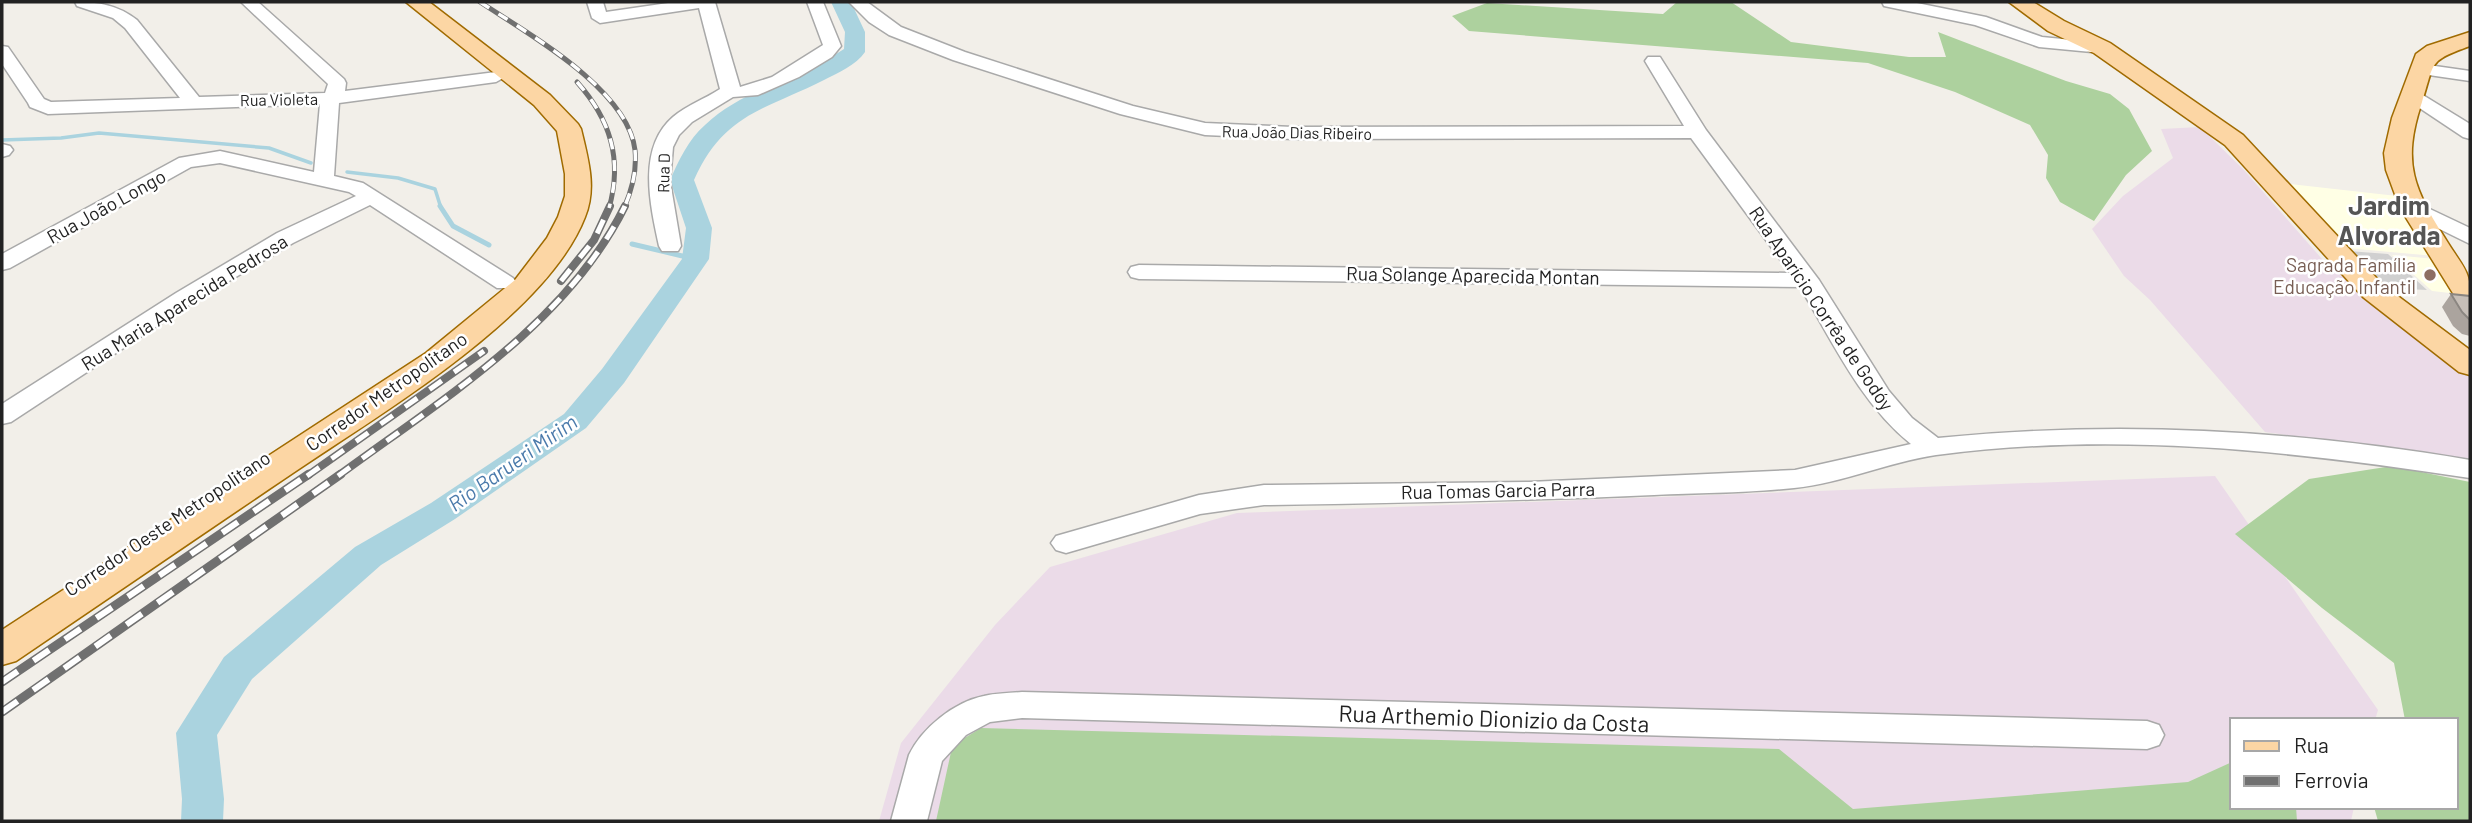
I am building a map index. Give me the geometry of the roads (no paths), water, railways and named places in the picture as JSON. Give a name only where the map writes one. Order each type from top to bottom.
[{"type":"main road","name":"Corredor Oeste Metropolitano","points":[[2,632],[387,377],[459,325],[505,283],[542,242],[559,204],[562,183],[561,152],[548,122],[533,105],[404,2]]},
{"type":"main road","name":"Corredor Metropolitano","points":[[2,650],[444,355],[525,286],[560,240],[572,217],[578,196],[578,174],[569,130],[563,120],[507,71],[416,2]]},
{"type":"main road","points":[[2020,2],[2056,26],[2102,48],[2234,139],[2373,290],[2470,365]]},
{"type":"main road","points":[[2470,39],[2435,51],[2424,59],[2397,150],[2397,173],[2413,207],[2470,297]]},
{"type":"main road","points":[[444,355],[508,290],[505,283]]},
{"type":"street","points":[[83,2],[119,14],[131,24],[192,101]]},
{"type":"street","points":[[249,2],[337,83],[328,107],[328,160],[323,180],[356,187],[505,283]]},
{"type":"street","points":[[597,10],[706,2],[730,91],[741,94],[762,88],[827,53],[831,38],[814,2]]},
{"type":"street","points":[[857,2],[875,18],[912,37]]},
{"type":"street","points":[[1890,2],[1980,21],[2046,44],[2102,48]]},
{"type":"street","name":"Rua João Dias Ribeiro","points":[[912,37],[959,56],[1104,103],[1205,129],[1293,134],[1697,132]]},
{"type":"street","points":[[2,51],[41,107],[61,107]]},
{"type":"street","name":"Rua Aparício Corrêa de Godóy","points":[[1654,61],[1697,132],[1807,280],[1879,396],[1903,424],[1933,447]]},
{"type":"street","points":[[2421,69],[2470,76]]},
{"type":"street","name":"Rua Violeta","points":[[61,107],[332,98],[496,77]]},
{"type":"street","name":"Rua D","points":[[670,246],[663,212],[660,161],[665,139],[677,123],[730,91]]},
{"type":"street","points":[[2413,95],[2470,133]]},
{"type":"street","name":"Rua João Longo","points":[[2,262],[179,166],[212,156],[323,180]]},
{"type":"street","name":"Rua Maria Aparecida Pedrosa","points":[[2,416],[240,265],[322,219],[371,197]]},
{"type":"street","points":[[2413,207],[2470,237]]},
{"type":"street","name":"Rua Solange Aparecida Montan","points":[[1139,272],[1807,280]]},
{"type":"street","points":[[1933,447],[2001,439],[2094,434],[2191,435],[2315,445],[2470,469]]},
{"type":"street","name":"Rua Tomas Garcia Parra","points":[[1066,544],[1231,498],[1264,495],[1529,491],[1795,479],[1933,447]]},
{"type":"street","name":"Rua Arthemio Dionizio da Costa","points":[[909,821],[926,755],[954,725],[984,709],[1022,705],[2147,735]]},
{"type":"waterway","name":"Rio Barueri Mirim","points":[[202,821],[203,799],[196,733],[238,668],[368,556],[443,511],[575,421],[613,376],[695,259],[700,237],[698,219],[682,180],[695,152],[712,131],[733,115],[830,68],[854,52],[855,32],[841,2]]},
{"type":"waterway","points":[[2,140],[61,138],[99,133],[269,148],[311,163]]},
{"type":"waterway","points":[[347,172],[398,178],[435,189],[441,207]]},
{"type":"waterway","points":[[441,207],[453,226],[489,245]]},
{"type":"waterway","points":[[632,244],[695,259]]},
{"type":"railway","points":[[480,2],[548,46],[595,85],[614,106],[628,127],[635,150],[633,180],[624,207]]},
{"type":"railway","points":[[577,82],[598,110],[611,140],[615,173],[609,208]]},
{"type":"railway","points":[[561,281],[594,240],[610,206]]},
{"type":"railway","points":[[338,476],[459,388],[536,323],[570,287],[600,248],[624,207]]},
{"type":"railway","points":[[307,476],[484,351]]},
{"type":"railway","points":[[2,682],[309,474]]},
{"type":"railway","points":[[2,712],[341,474]]},
{"type":"place","name":"Sagrada Família Educação Infantil","points":[[2430,275]]},
{"type":"district","name":"Jardim Alvorada","points":[[2389,218]]}]
